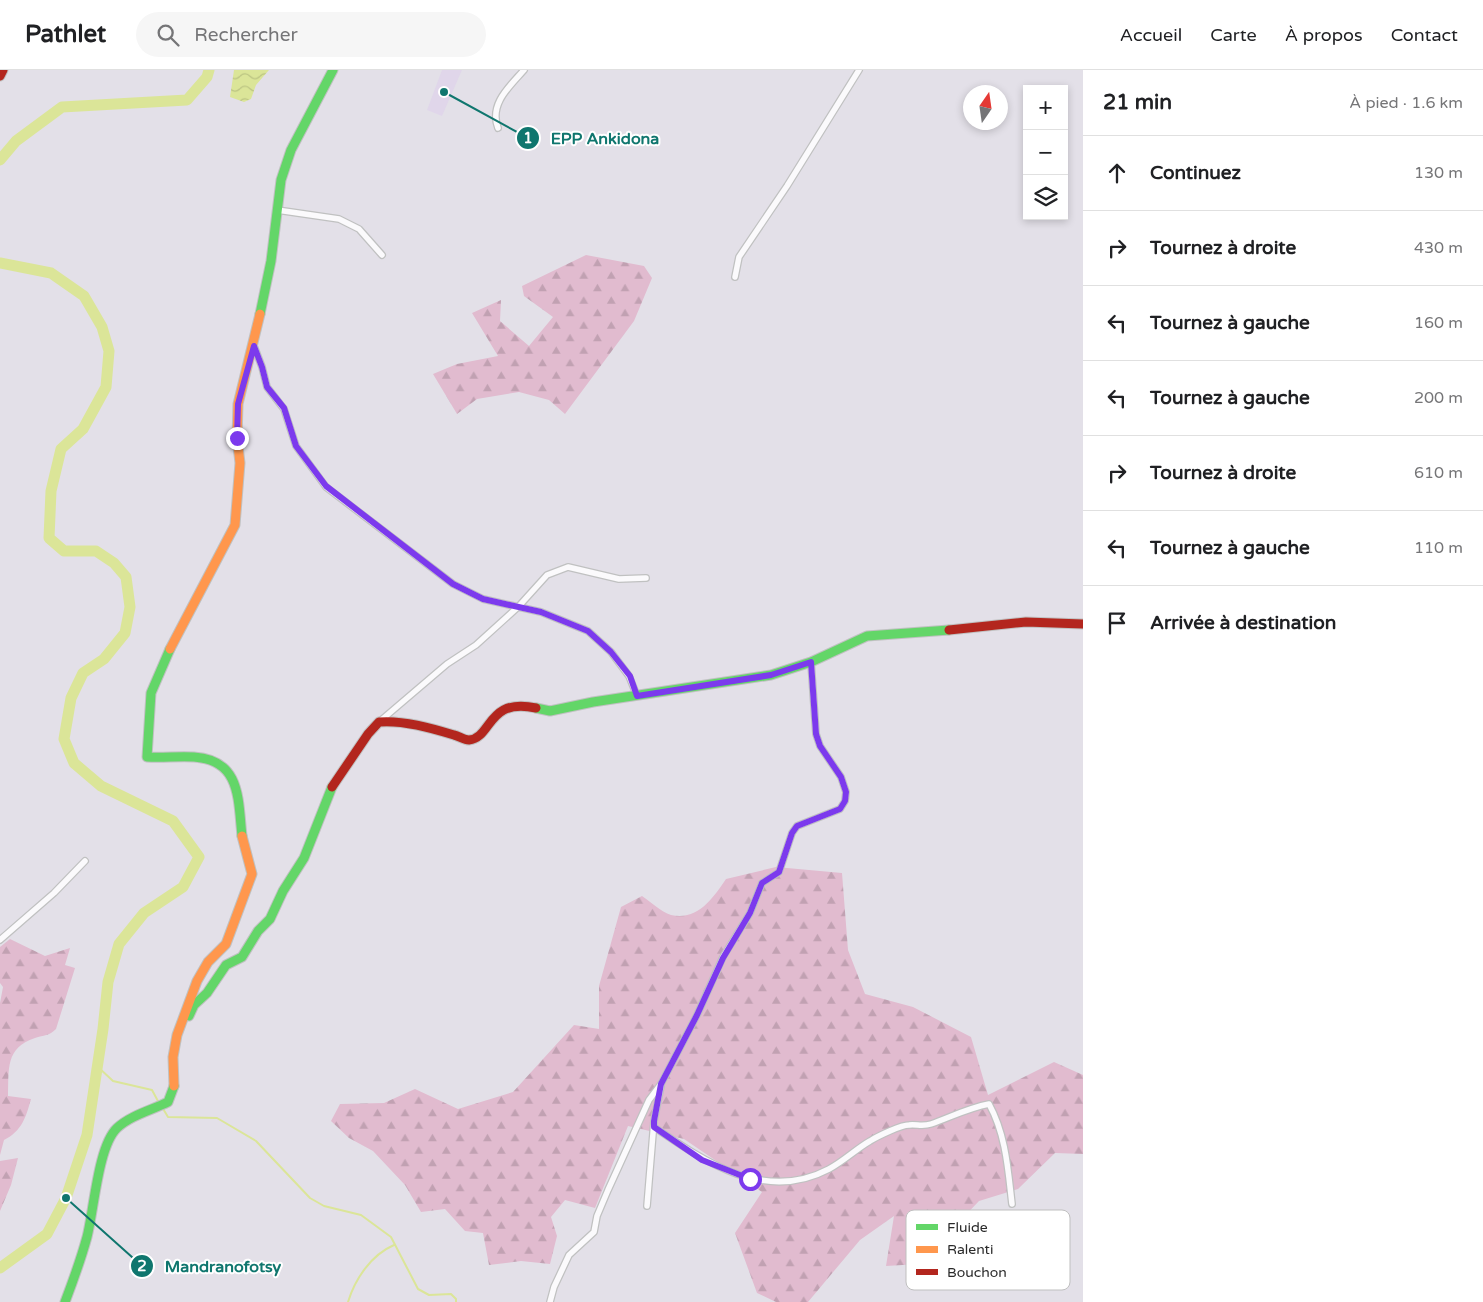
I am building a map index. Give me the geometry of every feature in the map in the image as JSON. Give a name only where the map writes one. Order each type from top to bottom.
[{"type":"street","points":[[0,76],[3,70]]},
{"type":"street","points":[[66,1302],[88,1234],[92,1203],[106,1152],[115,1130],[128,1120],[168,1102],[175,1085],[174,1057],[177,1034],[196,981],[208,962],[226,944],[252,874],[252,862],[245,849],[234,781],[223,764],[212,759],[195,757],[147,757],[151,693],[162,664],[234,525],[240,463],[237,438],[238,404],[254,346],[271,261],[281,180],[291,150],[333,70]]},
{"type":"street","points":[[498,128],[495,116],[500,97],[524,70]]},
{"type":"street","points":[[735,277],[739,257],[859,70]]},
{"type":"street","points":[[277,210],[339,219],[358,229],[382,255]]},
{"type":"street","points":[[254,346],[267,387],[284,408],[296,446],[326,486],[453,584],[483,599],[519,606],[588,631],[611,652],[625,670],[637,696]]},
{"type":"street","points":[[177,1034],[194,1006],[207,993],[226,965],[242,957],[258,932],[270,919],[315,833],[330,790],[368,734],[379,722],[447,664],[476,645],[519,606],[547,575],[568,567],[619,580],[646,578]]},
{"type":"street","points":[[379,722],[393,721],[455,734],[468,740],[476,738],[495,716],[509,706],[527,706],[550,711],[771,675],[811,662],[867,636],[982,628],[1026,622],[1083,624]]},
{"type":"street","points":[[550,1302],[554,1287],[569,1255],[594,1232],[597,1216],[649,1100],[661,1084],[697,1015],[723,958],[750,913],[762,883],[779,872],[792,833],[797,826],[840,809],[845,801],[846,792],[841,777],[820,746],[816,734],[811,662]]},
{"type":"street","points":[[0,940],[54,893],[86,861]]},
{"type":"street","points":[[647,1206],[654,1127],[661,1084]]},
{"type":"street","points":[[654,1127],[702,1160],[750,1179],[783,1181],[828,1170],[870,1141],[909,1124],[921,1127],[968,1109],[989,1104],[998,1120],[1006,1152],[1012,1204]]},
{"type":"shaded area","points":[[442,70],[462,70],[442,116],[427,110]]},
{"type":"green space","points":[[586,255],[644,266],[652,278],[634,321],[565,414],[549,400],[519,392],[477,399],[457,414],[433,374],[457,364],[498,356],[472,313],[501,300],[500,321],[529,346],[553,317],[524,296],[522,286]]},
{"type":"green space","points":[[776,867],[842,873],[848,950],[865,994],[913,1007],[971,1037],[988,1095],[1054,1062],[1083,1075],[1083,1154],[1055,1153],[1018,1189],[979,1201],[970,1210],[906,1210],[906,1265],[886,1266],[894,1216],[860,1240],[808,1302],[776,1302],[757,1293],[735,1233],[762,1192],[684,1139],[628,1126],[595,1208],[565,1200],[551,1217],[557,1236],[550,1264],[521,1261],[489,1265],[483,1233],[465,1231],[445,1209],[421,1212],[405,1185],[373,1151],[349,1138],[331,1121],[340,1104],[384,1103],[415,1089],[458,1109],[513,1092],[574,1025],[599,1029],[599,986],[621,907],[642,896],[667,914],[689,915],[704,906],[726,879]]},
{"type":"green space","points":[[10,939],[45,956],[70,948],[65,965],[75,968],[56,1029],[49,1034],[25,1042],[18,1047],[11,1061],[8,1077],[8,1096],[31,1099],[19,1128],[4,1140],[0,1155],[0,1003],[3,987],[0,983],[0,947]]},
{"type":"green space","points":[[18,1158],[11,1185],[0,1211],[0,1161]]},
{"type":"water","points":[[234,70],[269,70],[256,85],[251,99],[244,102],[230,97]]},
{"type":"waterway","points":[[0,160],[16,141],[62,107],[187,100],[207,77],[209,70]]},
{"type":"waterway","points":[[0,263],[51,273],[84,296],[102,327],[109,351],[106,387],[83,429],[61,449],[51,491],[49,538],[64,551],[96,551],[114,563],[126,577],[130,607],[125,633],[104,659],[83,673],[71,698],[64,739],[74,763],[101,786],[173,821],[199,857],[183,887],[144,913],[119,944],[108,982],[87,1135],[66,1198],[47,1234],[0,1268]]},
{"type":"waterway","points":[[98,1067],[113,1081],[152,1090],[159,1103]]},
{"type":"waterway","points":[[162,1107],[168,1117],[217,1118],[256,1141],[310,1198],[324,1206],[361,1215],[391,1237],[418,1289],[429,1295],[451,1294],[456,1299],[456,1302]]},
{"type":"waterway","points":[[348,1302],[360,1276],[371,1261],[394,1245]]},
{"type":"traffic: fast","points":[[260,314],[271,261],[281,180],[291,150],[333,70]]},
{"type":"traffic: fast","points":[[536,708],[550,711],[593,702],[771,675],[811,662],[867,636],[949,630]]},
{"type":"traffic: fast","points":[[170,649],[151,693],[147,757],[194,757],[221,765],[229,774],[234,784],[242,836]]},
{"type":"traffic: fast","points":[[189,1016],[194,1005],[207,993],[226,965],[242,957],[258,931],[270,919],[283,891],[304,858],[332,787]]},
{"type":"traffic: fast","points":[[65,1302],[87,1237],[101,1163],[111,1137],[123,1123],[168,1102],[174,1086]]},
{"type":"traffic: slow","points":[[170,649],[235,525],[240,463],[237,438],[238,404],[260,314]]},
{"type":"traffic: slow","points":[[174,1086],[173,1057],[177,1035],[197,981],[208,962],[226,944],[252,874],[242,836]]},
{"type":"traffic: jam","points":[[0,76],[3,70]]},
{"type":"traffic: jam","points":[[949,630],[1026,622],[1083,624]]},
{"type":"traffic: jam","points":[[332,787],[368,734],[379,722],[417,725],[469,740],[476,738],[499,713],[508,708],[520,706],[536,708]]},
{"type":"place","name":"EPP Ankidona","points":[[444,92]]},
{"type":"place","name":"Mandranofotsy","points":[[66,1198]]},
{"type":"route","points":[[237,438],[238,404],[254,346],[267,387],[284,408],[296,446],[326,486],[453,584],[483,599],[541,612],[588,631],[611,652],[630,676],[637,696],[771,675],[811,662],[816,734],[820,746],[841,777],[846,792],[845,801],[840,809],[817,820],[797,826],[792,833],[779,872],[762,883],[753,901],[750,913],[723,958],[697,1015],[661,1084],[654,1121],[654,1127],[702,1160],[750,1179]]}]
